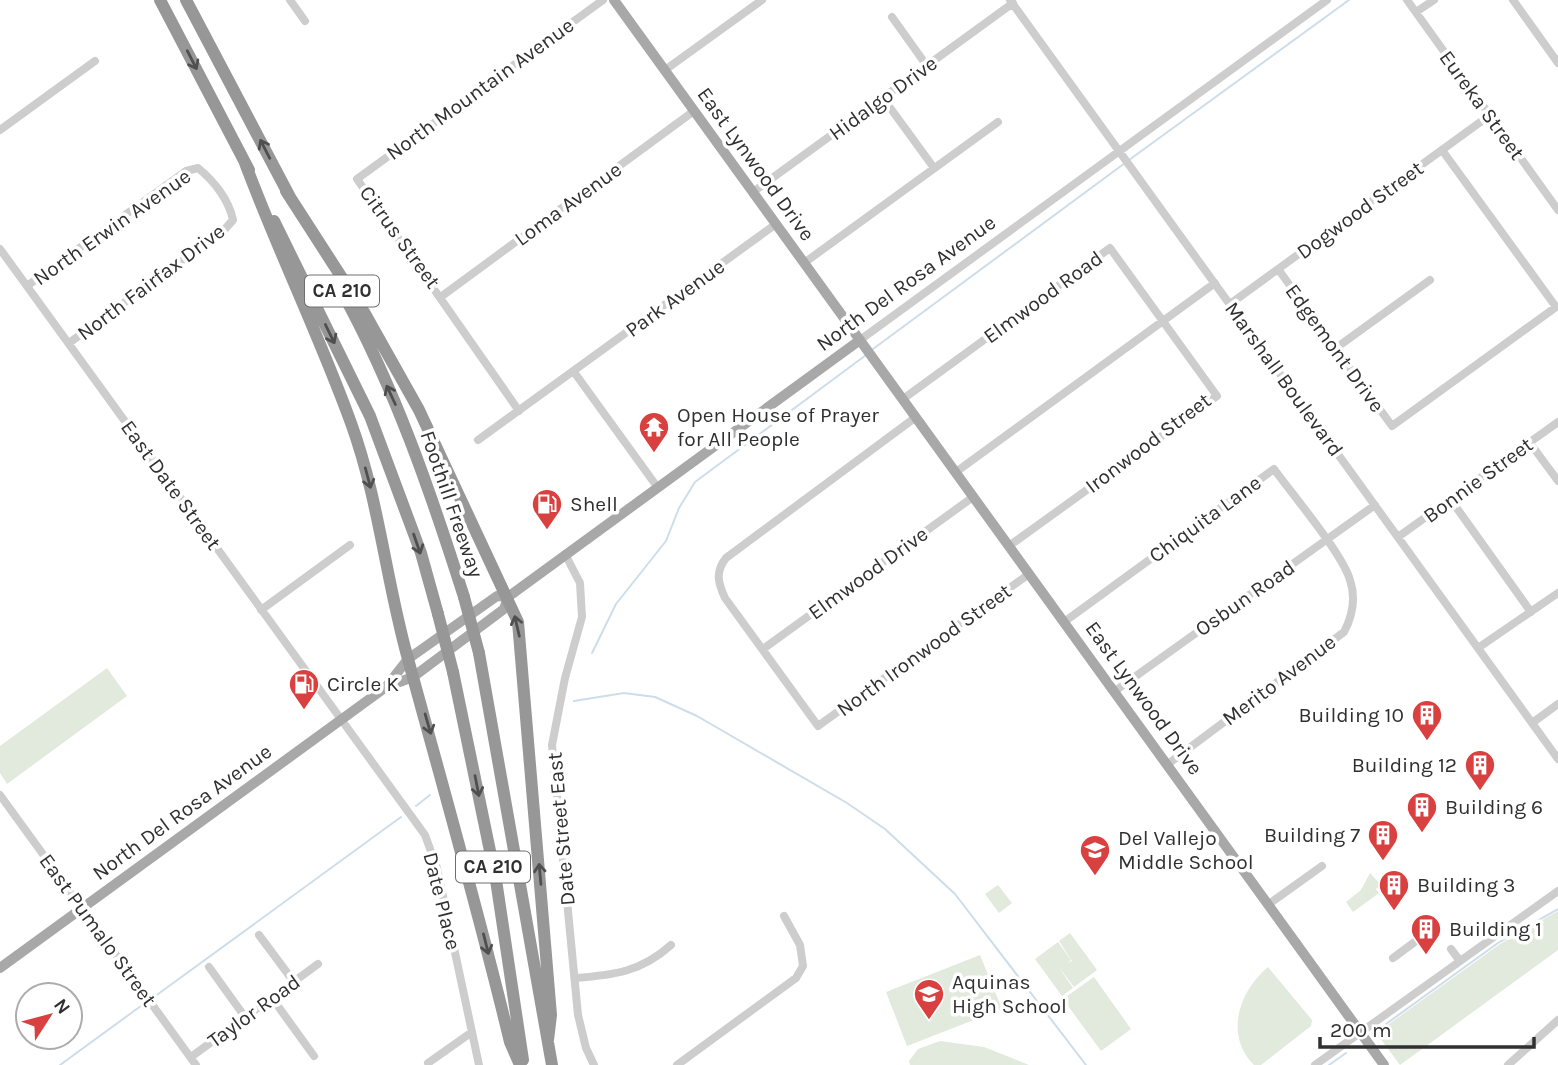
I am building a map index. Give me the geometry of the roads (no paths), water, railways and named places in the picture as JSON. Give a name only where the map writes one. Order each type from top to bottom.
[{"type":"highway","name":"CA 210","points":[[160,0],[246,163],[370,416],[421,553],[453,672],[496,880],[522,1065]]},
{"type":"highway","name":"Foothill Freeway","points":[[186,0],[350,307],[396,404],[437,511],[479,653],[552,1065]]},
{"type":"highway","points":[[246,163],[276,246],[351,423],[381,531],[408,659],[462,849],[510,1042],[522,1065]]},
{"type":"highway","points":[[286,191],[364,312],[419,411],[518,622],[551,1015],[548,1040]]},
{"type":"main road","name":"East Lynwood Drive","points":[[614,0],[1384,1065]]},
{"type":"main road","name":"North Del Rosa Avenue","points":[[386,687],[413,677],[504,609],[508,597],[565,555],[658,488],[866,348]]},
{"type":"main road","name":"North Del Rosa Avenue","points":[[0,968],[386,687],[408,659],[497,596],[508,597]]},
{"type":"street","points":[[291,0],[305,21]]},
{"type":"street","name":"North Mountain Avenue","points":[[357,179],[603,0]]},
{"type":"street","points":[[664,71],[761,0]]},
{"type":"street","name":"North Del Rosa Avenue","points":[[866,348],[1125,158],[1327,0]]},
{"type":"street","name":"Eureka Street","points":[[1407,0],[1558,210]]},
{"type":"street","points":[[1416,12],[1434,0]]},
{"type":"street","points":[[1513,0],[1558,63]]},
{"type":"street","name":"Marshall Boulevard","points":[[1011,2],[1558,759]]},
{"type":"street","name":"Hidalgo Drive","points":[[753,192],[1011,2]]},
{"type":"street","points":[[892,17],[927,65]]},
{"type":"street","points":[[0,130],[94,61]]},
{"type":"street","points":[[883,98],[934,168]]},
{"type":"street","name":"Loma Avenue","points":[[442,296],[694,111]]},
{"type":"street","name":"Dogwood Street","points":[[1230,304],[1490,115]]},
{"type":"street","points":[[804,263],[998,122]]},
{"type":"street","points":[[1442,150],[1556,307]]},
{"type":"street","name":"North Erwin Avenue","points":[[27,286],[186,171],[198,168],[230,207],[233,220]]},
{"type":"street","name":"Citrus Street","points":[[357,179],[442,296],[519,411]]},
{"type":"street","name":"North Fairfax Drive","points":[[69,343],[225,229],[233,220]]},
{"type":"street","name":"Park Avenue","points":[[478,440],[776,224]]},
{"type":"street","name":"Elmwood Road","points":[[903,399],[1110,248],[1162,321]]},
{"type":"street","name":"East Date Street","points":[[0,249],[342,720]]},
{"type":"street","name":"Edgemont Drive","points":[[1278,269],[1392,426],[1556,307]]},
{"type":"street","points":[[1336,348],[1430,280]]},
{"type":"street","points":[[956,472],[1215,283]]},
{"type":"street","name":"Ironwood Street","points":[[1009,546],[1217,396],[1162,321]]},
{"type":"street","points":[[574,372],[658,488]]},
{"type":"street","points":[[763,649],[719,586],[718,573],[721,565],[737,547],[916,417]]},
{"type":"street","name":"Bonnie Street","points":[[1398,537],[1558,422]]},
{"type":"street","points":[[1530,443],[1558,481]]},
{"type":"street","name":"Chiquita Lane","points":[[1064,622],[1274,469],[1326,541]]},
{"type":"street","name":"Elmwood Drive","points":[[763,649],[974,497]]},
{"type":"street","points":[[1451,500],[1531,612]]},
{"type":"street","name":"Osbun Road","points":[[1115,691],[1375,505]]},
{"type":"street","name":"Merito Avenue","points":[[1168,764],[1344,632],[1352,611],[1352,588],[1348,574],[1326,541]]},
{"type":"street","points":[[261,610],[350,545]]},
{"type":"street","name":"Date Street East","points":[[565,555],[580,583],[582,617],[565,678],[552,746],[578,1015],[586,1048],[594,1065]]},
{"type":"street","name":"North Ironwood Street","points":[[763,649],[818,726],[1029,573]]},
{"type":"street","points":[[1479,648],[1558,593]]},
{"type":"street","points":[[1532,723],[1558,704]]},
{"type":"street","name":"Date Place","points":[[342,720],[414,817],[428,844],[437,868],[479,1065]]},
{"type":"street","name":"East Pumalo Street","points":[[0,795],[196,1065]]},
{"type":"street","points":[[1269,904],[1322,866]]},
{"type":"street","points":[[1315,1065],[1558,891]]},
{"type":"street","points":[[677,1065],[796,978],[803,966],[800,945],[784,916]]},
{"type":"street","points":[[1393,958],[1435,927]]},
{"type":"street","points":[[259,935],[294,982]]},
{"type":"street","points":[[575,978],[629,972],[656,959],[671,945]]},
{"type":"street","points":[[1451,948],[1460,961]]},
{"type":"street","name":"Taylor Road","points":[[191,1057],[318,964]]},
{"type":"street","points":[[209,967],[245,1017]]},
{"type":"street","points":[[272,998],[313,1056]]},
{"type":"street","points":[[1508,1065],[1558,1020]]},
{"type":"street","points":[[428,1063],[472,1032]]},
{"type":"waterway","points":[[1129,160],[1349,0]]},
{"type":"waterway","points":[[873,349],[1125,163]]},
{"type":"waterway","points":[[592,653],[616,604],[666,541],[679,508],[695,482],[866,355]]},
{"type":"waterway","points":[[574,701],[624,693],[655,697],[697,716],[847,803],[885,829],[955,894],[1086,1065]]},
{"type":"waterway","points":[[416,806],[430,795]]},
{"type":"waterway","points":[[154,997],[401,817]]},
{"type":"waterway","points":[[1386,1024],[1498,943],[1558,909]]},
{"type":"waterway","points":[[60,1065],[145,1003]]},
{"type":"waterway","points":[[1329,1065],[1346,1053]]},
{"type":"place","name":"Open House of Prayer for All People","points":[[654,454]]},
{"type":"place","name":"Shell","points":[[547,531]]},
{"type":"place","name":"Circle K","points":[[304,711]]},
{"type":"place","name":"Building 10","points":[[1427,742]]},
{"type":"place","name":"Building 12","points":[[1480,792]]},
{"type":"place","name":"Building 6","points":[[1422,834]]},
{"type":"place","name":"Building 7","points":[[1383,862]]},
{"type":"place","name":"Del Vallejo Middle School","points":[[1095,877]]},
{"type":"place","name":"Building 3","points":[[1394,912]]},
{"type":"place","name":"Building 1","points":[[1426,956]]},
{"type":"place","name":"Aquinas High School","points":[[929,1021]]}]
